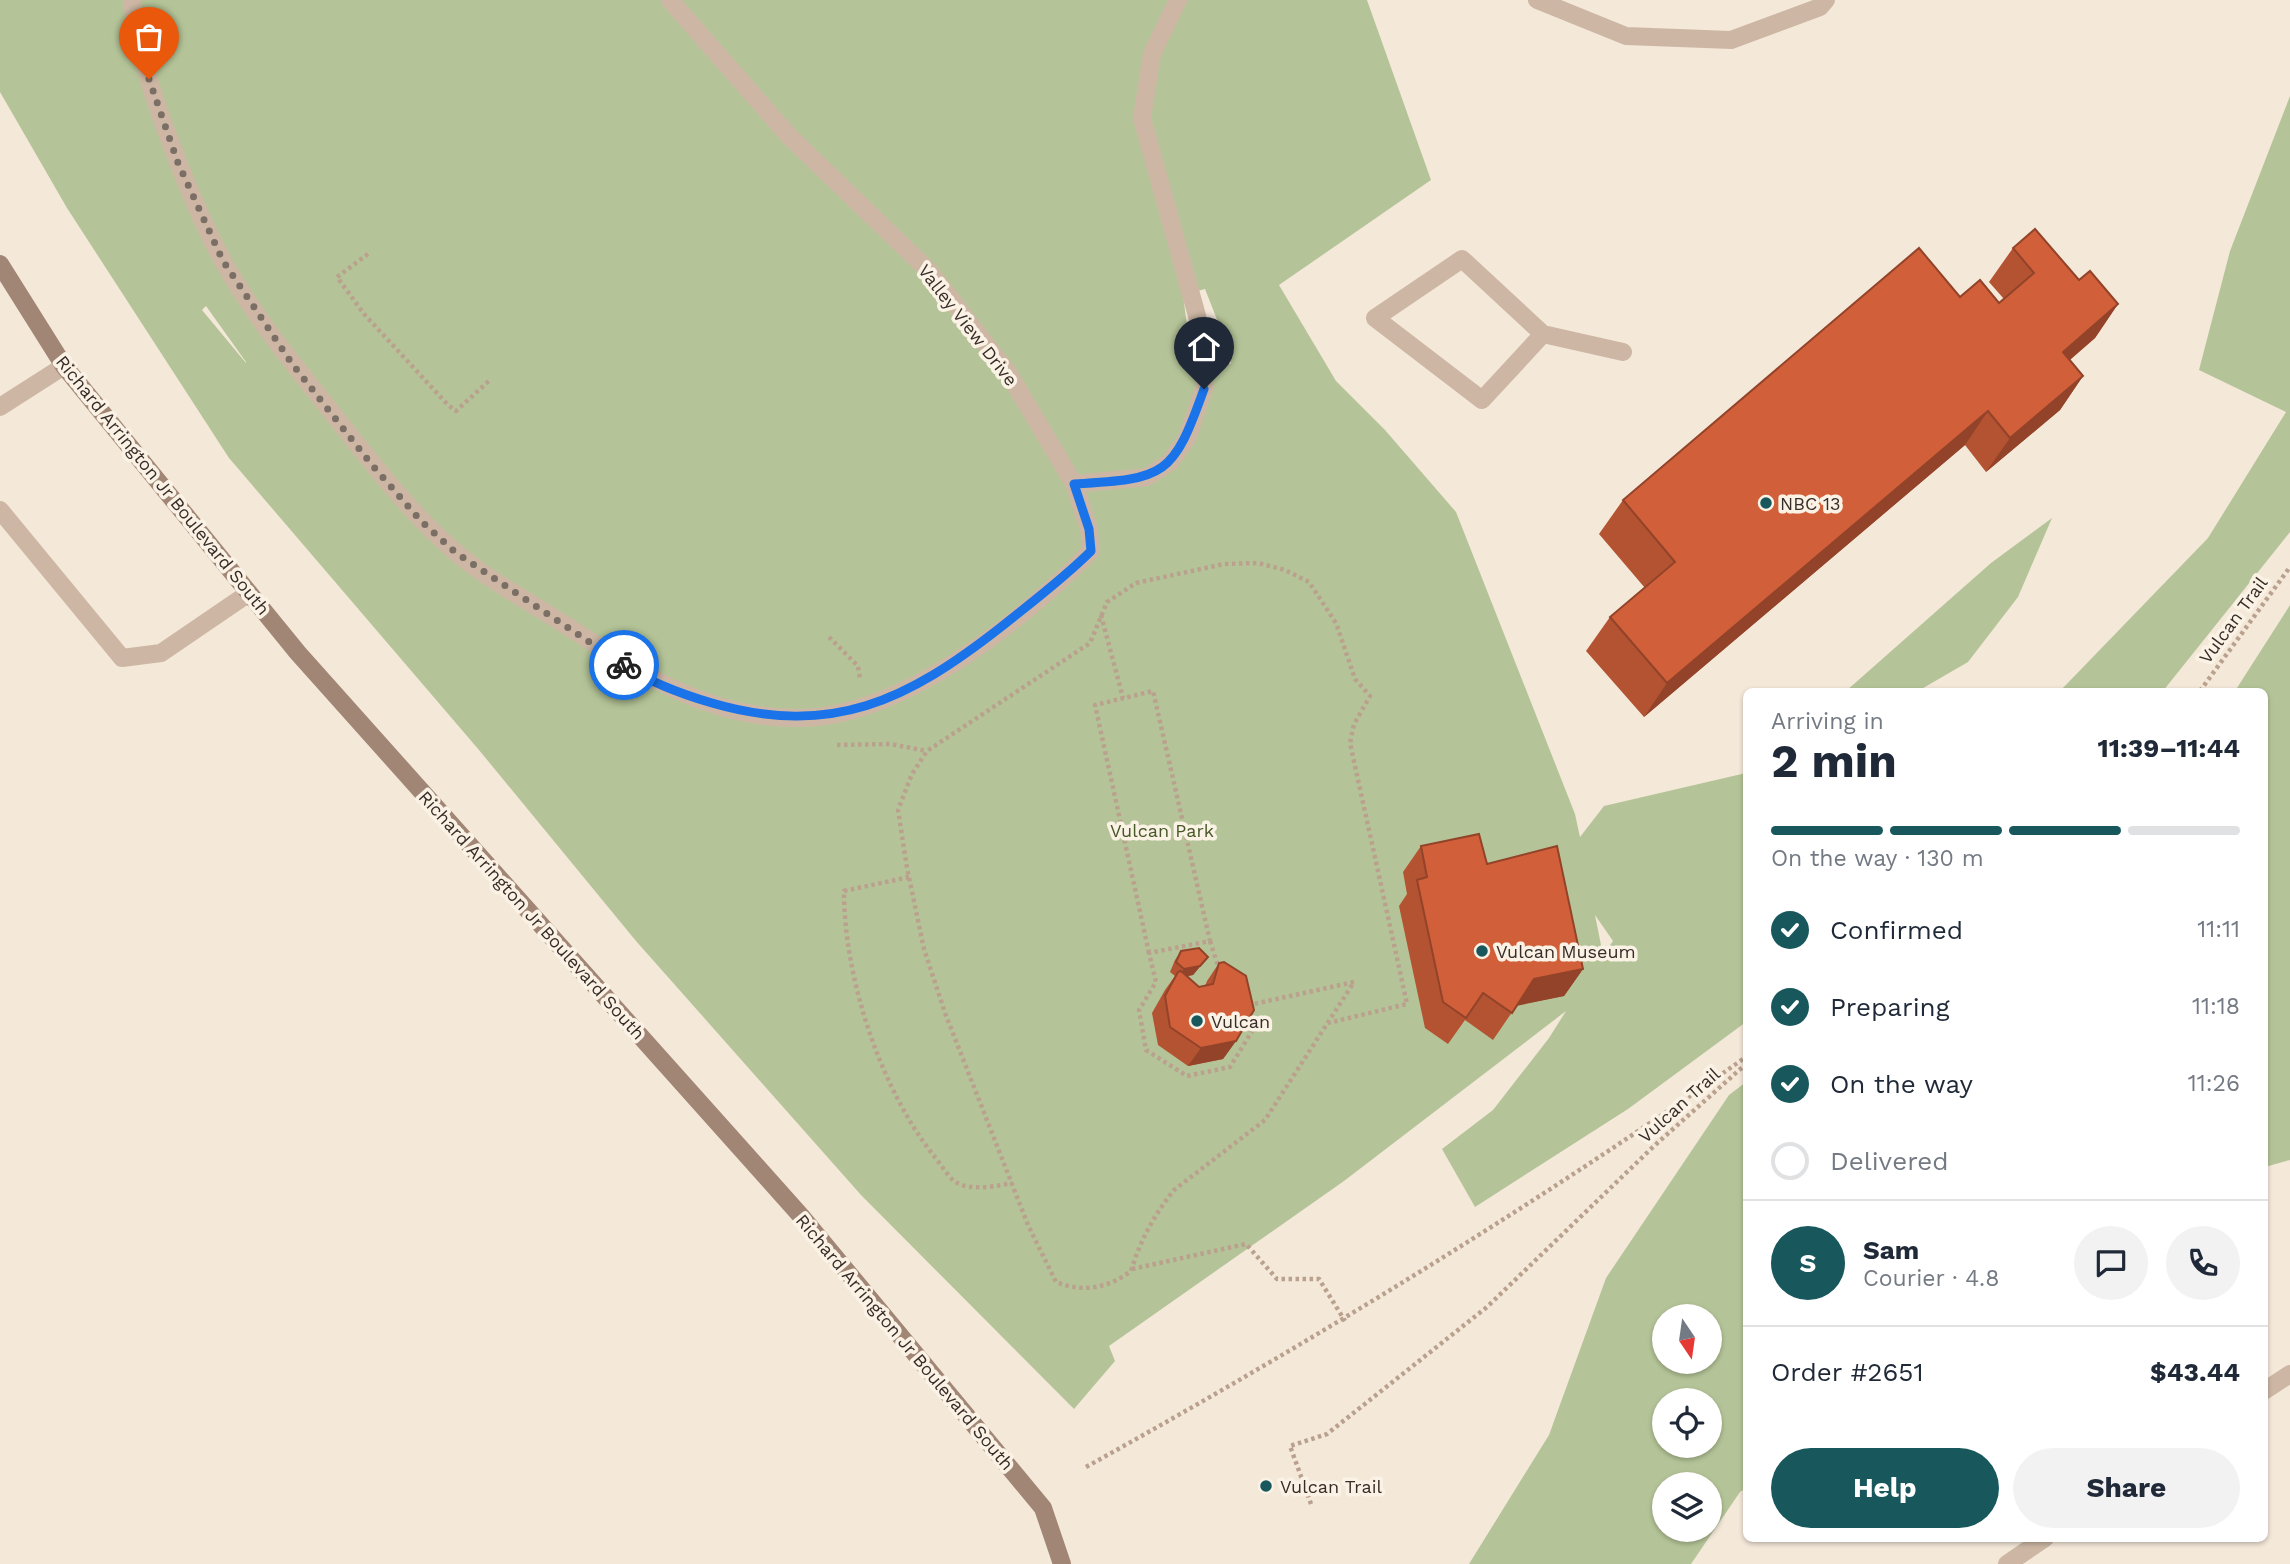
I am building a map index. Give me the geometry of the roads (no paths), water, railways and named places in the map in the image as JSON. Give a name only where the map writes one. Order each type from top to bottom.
[{"type":"street","name":"Valley View Drive","points":[[132,0],[155,101],[201,215],[223,261],[293,365],[372,465],[421,521],[455,552],[628,668],[674,691],[756,715],[805,718],[895,697],[943,670],[1051,588],[1091,551],[1089,529],[1074,484],[1009,374],[930,272],[789,136],[670,0]]},
{"type":"street","points":[[1074,484],[1147,477],[1170,461],[1187,438],[1204,389],[1205,359],[1199,323],[1142,118],[1152,54],[1178,0]]},
{"type":"street","points":[[1537,0],[1626,36],[1731,40],[1820,7],[1826,0]]},
{"type":"street","points":[[1543,334],[1482,400],[1375,318],[1462,259],[1543,334],[1623,352]]},
{"type":"street","name":"Richard Arrington Jr Boulevard South","points":[[0,264],[64,366],[298,653],[801,1216],[1042,1508],[1062,1564]]},
{"type":"street","points":[[0,407],[64,366]]},
{"type":"street","points":[[0,510],[122,658],[161,653],[249,593]]},
{"type":"street","points":[[2268,1388],[2290,1374]]},
{"type":"street","points":[[2007,1564],[2039,1542]]},
{"type":"place","name":"NBC 13","points":[[1766,503]]},
{"type":"place","name":"Vulcan Museum","points":[[1482,951]]},
{"type":"place","name":"Vulcan","points":[[1197,1021]]},
{"type":"place","name":"Vulcan Trail","points":[[1266,1486]]},
{"type":"park label","name":"Vulcan Park","points":[[1162,830]]}]
